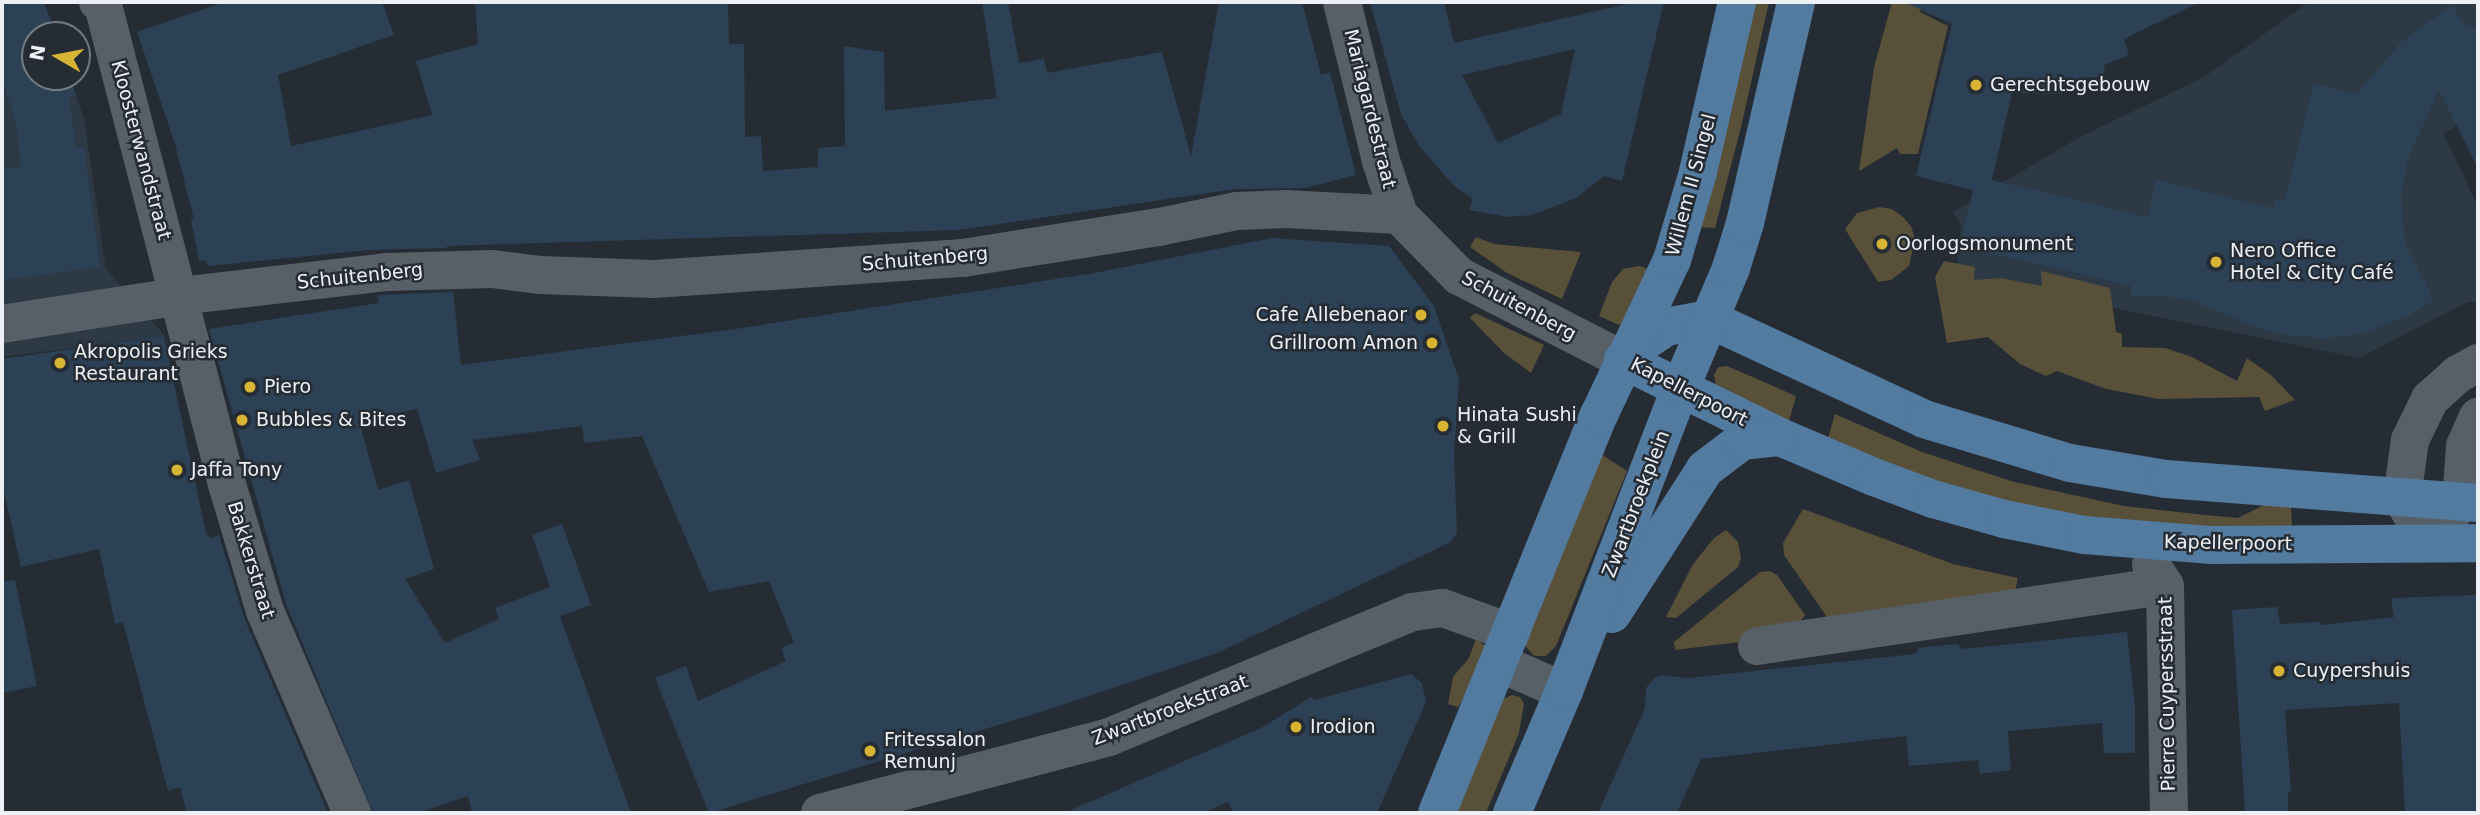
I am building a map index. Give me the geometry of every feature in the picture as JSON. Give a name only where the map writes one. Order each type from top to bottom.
[{"type":"main road","name":"Willem II Singel","points":[[1623,360],[1672,260],[1698,172],[1737,2]]},
{"type":"main road","points":[[1798,12],[1745,223],[1731,268],[1709,319],[1924,419],[2070,463],[2166,479],[2470,503]]},
{"type":"main road","name":"Kapellerpoort","points":[[1709,319],[1666,327],[1623,360],[1780,437],[1933,499],[2004,519],[2084,535],[2137,541],[2210,545],[2478,543]]},
{"type":"main road","name":"Zwartbroekplein","points":[[1564,691],[1709,319]]},
{"type":"main road","points":[[1437,813],[1623,360]]},
{"type":"main road","points":[[1512,813],[1564,691],[1705,470],[1742,441],[1780,437]]},
{"type":"street","name":"Mariagardestraat","points":[[1342,2],[1381,161],[1399,215]]},
{"type":"street","name":"Kloosterwandstraat","points":[[100,3],[180,296]]},
{"type":"street","name":"Schuitenberg","points":[[2,324],[180,296],[388,272],[447,268],[654,279],[963,258],[1159,227],[1237,211],[1286,209],[1399,215],[1459,276],[1623,360]]},
{"type":"street","name":"Bakkerstraat","points":[[180,296],[226,481],[265,611],[352,813]]},
{"type":"street","points":[[2478,363],[2458,374],[2430,399],[2410,440],[2402,498],[2428,543],[2470,503],[2465,446],[2478,417]]},
{"type":"street","name":"Pierre Cuypersstraat","points":[[2137,541],[2165,586],[2169,813]]},
{"type":"street","points":[[1757,646],[2165,586]]},
{"type":"street","name":"Zwartbroekstraat","points":[[820,813],[1109,737],[1413,612],[1443,608],[1506,648],[1564,691]]},
{"type":"shaded area","points":[[2,2],[44,2],[50,21],[21,21],[21,91],[74,91],[84,118],[106,269],[165,336],[2,357]]},
{"type":"shaded area","points":[[1754,2],[1769,2],[1742,123],[1715,228],[1698,227]]},
{"type":"shaded area","points":[[1892,2],[1924,2],[1920,12],[1948,26],[1918,154],[1900,154],[1897,148],[1859,171],[1874,67]]},
{"type":"shaded area","points":[[2309,2],[2478,2],[2478,111],[2444,134],[2478,207],[2478,302],[2468,302],[2359,358],[1956,276],[1961,225],[1953,212],[2080,137],[2204,77]]},
{"type":"shaded area","points":[[1879,207],[1892,209],[1903,217],[1911,226],[1915,239],[1909,266],[1891,280],[1878,282],[1845,229],[1857,213]]},
{"type":"shaded area","points":[[1476,237],[1494,244],[1581,252],[1562,299],[1507,273],[1470,247]]},
{"type":"shaded area","points":[[1944,261],[1975,267],[1974,280],[2001,278],[2042,286],[2041,271],[2110,288],[2116,332],[2122,334],[2122,347],[2165,348],[2192,357],[2237,381],[2247,358],[2271,375],[2295,400],[2265,411],[2259,397],[2159,399],[2106,389],[2057,371],[2046,376],[2020,364],[1988,337],[1947,343],[1935,277]]},
{"type":"shaded area","points":[[1639,266],[1648,269],[1627,320],[1619,325],[1599,316],[1612,282],[1623,269]]},
{"type":"shaded area","points":[[1475,313],[1544,345],[1531,373],[1504,353],[1470,318]]},
{"type":"shaded area","points":[[1727,366],[1796,396],[1789,421],[1716,386],[1714,375],[1718,367]]},
{"type":"shaded area","points":[[1835,414],[1922,452],[2014,482],[2124,506],[2238,518],[2268,503],[2291,505],[2292,526],[2184,527],[2079,516],[1988,498],[1912,473],[1828,438]]},
{"type":"shaded area","points":[[1596,451],[1627,471],[1556,646],[1546,656],[1534,656],[1520,640]]},
{"type":"shaded area","points":[[1803,509],[1953,564],[2018,578],[2013,600],[1831,623],[1784,555],[1783,543]]},
{"type":"shaded area","points":[[1726,530],[1738,542],[1741,558],[1738,567],[1676,618],[1666,617],[1693,564],[1714,538]]},
{"type":"shaded area","points":[[1770,571],[1777,575],[1805,615],[1797,627],[1756,640],[1675,650],[1674,642],[1760,572]]},
{"type":"shaded area","points":[[1476,639],[1493,651],[1458,707],[1448,704],[1453,677],[1469,658]]},
{"type":"shaded area","points":[[1512,695],[1520,697],[1524,704],[1519,733],[1486,813],[1447,813],[1496,702]]},
{"type":"building","points":[[2,2],[44,2],[51,21],[21,21],[21,91],[75,91],[76,95],[69,97],[76,148],[84,147],[100,267],[2,280],[2,169],[21,167],[16,122],[2,80]]},
{"type":"building","points":[[224,2],[382,2],[394,35],[278,75],[291,146],[432,115],[416,61],[478,44],[475,2],[728,2],[729,44],[744,44],[745,137],[761,136],[763,171],[818,167],[818,148],[845,146],[844,46],[884,52],[885,111],[997,98],[982,2],[1008,2],[1019,63],[1044,59],[1047,73],[1162,52],[1191,156],[1219,2],[1302,2],[1321,75],[1330,72],[1356,175],[1305,188],[1236,189],[958,230],[447,246],[369,250],[208,266],[205,260],[199,261],[191,219],[194,220],[175,144],[137,32]]},
{"type":"building","points":[[1370,2],[1444,2],[1454,43],[1636,2],[1664,2],[1622,181],[1604,176],[1576,198],[1532,215],[1508,217],[1469,210],[1473,199],[1454,186],[1419,146],[1401,114]],"holes":[[[1575,49],[1561,114],[1498,143],[1462,75]]]},
{"type":"building","points":[[1904,2],[2200,2],[2124,39],[2129,55],[2104,65],[2105,76],[2086,78],[2061,94],[2012,93],[1992,180],[2148,217],[2156,180],[2273,208],[2276,198],[2285,200],[2313,84],[2357,94],[2401,42],[2452,5],[2463,22],[2478,30],[2478,169],[2439,90],[2409,156],[2401,192],[2407,248],[2434,300],[2406,317],[2360,334],[2326,338],[2291,336],[2257,328],[2191,300],[2164,296],[2131,297],[2131,286],[1960,246],[1973,190],[1916,176],[1952,24]]},
{"type":"building","points":[[1272,238],[1389,246],[1434,306],[1459,380],[1454,454],[1457,532],[1451,542],[1217,653],[1044,711],[709,813],[655,678],[686,666],[698,701],[786,661],[781,648],[794,642],[769,581],[709,592],[642,436],[584,443],[582,426],[472,440],[480,460],[436,473],[417,409],[359,421],[378,490],[409,480],[434,569],[405,579],[445,643],[499,619],[495,608],[550,587],[532,535],[562,524],[591,605],[560,616],[631,813],[472,813],[468,796],[418,813],[373,813],[286,604],[209,329],[379,303],[377,295],[453,292],[461,365],[735,329],[1094,273]]},
{"type":"building","points":[[164,336],[206,533],[210,538],[219,535],[245,620],[328,813],[187,813],[180,787],[168,791],[123,622],[115,624],[99,549],[21,567],[2,483],[2,359]]},
{"type":"building","points":[[15,580],[37,686],[2,693],[2,582]]},
{"type":"building","points":[[2478,595],[2478,813],[2405,813],[2399,703],[2285,710],[2291,792],[2288,792],[2288,813],[2245,813],[2232,610],[2277,607],[2280,624],[2318,622],[2322,625],[2394,617],[2391,598]]},
{"type":"building","points":[[2127,632],[2135,707],[2135,753],[2104,753],[2102,723],[2008,731],[2011,770],[1980,774],[1978,760],[1909,766],[1906,736],[1701,759],[1677,813],[1598,813],[1645,708],[1646,688],[1655,677],[1662,675],[1688,678],[1915,654],[1919,648],[1945,645],[1957,644],[1963,649]]},
{"type":"building","points":[[1411,674],[1422,683],[1426,702],[1377,813],[1233,813],[1228,802],[1203,813],[1064,813],[1261,728],[1311,697],[1314,700]]},
{"type":"place","name":"Gerechtsgebouw","points":[[1976,85]]},
{"type":"place","name":"Oorlogsmonument","points":[[1882,244]]},
{"type":"place","name":"Nero Office Hotel & City Café","points":[[2216,262]]},
{"type":"place","name":"Cafe Allebenaor","points":[[1421,315]]},
{"type":"place","name":"Grillroom Amon","points":[[1432,343]]},
{"type":"place","name":"Akropolis Grieks Restaurant","points":[[60,363]]},
{"type":"place","name":"Piero","points":[[250,387]]},
{"type":"place","name":"Bubbles & Bites","points":[[242,420]]},
{"type":"place","name":"Hinata Sushi & Grill","points":[[1443,426]]},
{"type":"place","name":"Jaffa Tony","points":[[177,470]]},
{"type":"place","name":"Cuypershuis","points":[[2279,671]]},
{"type":"place","name":"Irodion","points":[[1296,727]]},
{"type":"place","name":"Fritessalon Remunj","points":[[870,751]]}]
